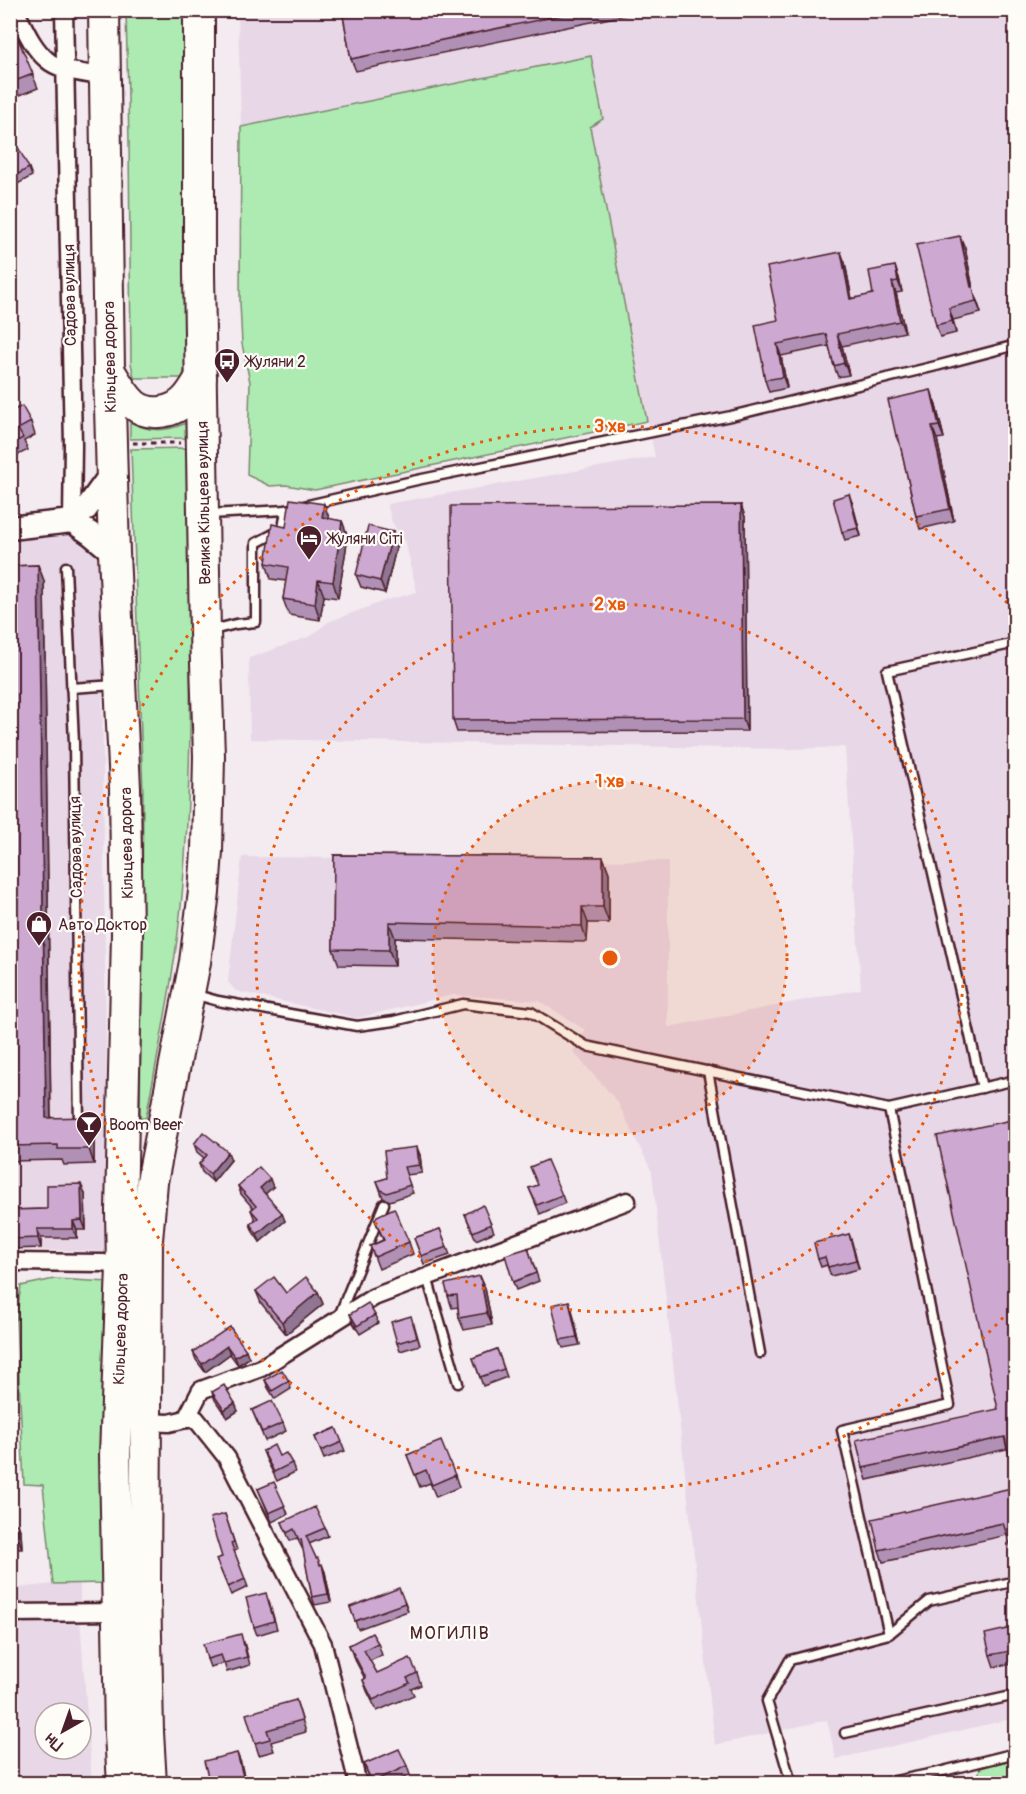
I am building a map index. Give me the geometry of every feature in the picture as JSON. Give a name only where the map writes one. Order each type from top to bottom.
[{"type":"highway","name":"Кільцева дорога","points":[[104,10],[108,370],[114,553],[122,685],[127,934],[121,1211],[122,1267],[114,1455],[123,1784]]},
{"type":"highway","name":"Велика Кільцева вулиця","points":[[190,993],[201,926],[207,851],[209,756],[201,377],[199,10]]},
{"type":"highway","points":[[108,370],[125,396],[135,405],[152,412],[171,410],[181,404],[189,397],[201,377]]},
{"type":"highway","name":"Кільцева дорога","points":[[151,1784],[145,1588],[147,1240],[152,1182],[190,993]]},
{"type":"street","points":[[15,10],[36,48],[47,60],[64,68],[105,77]]},
{"type":"street","name":"Садова вулиця","points":[[64,10],[73,444],[72,521]]},
{"type":"street","points":[[10,528],[72,521],[95,498],[112,473]]},
{"type":"street","points":[[72,521],[114,553]]},
{"type":"street","points":[[186,1419],[201,1390],[261,1368],[374,1297],[627,1201]]},
{"type":"street","points":[[10,1262],[104,1263],[122,1267]]},
{"type":"street","points":[[145,1422],[169,1423],[196,1419],[227,1458],[323,1644],[358,1784]]},
{"type":"street","points":[[10,1613],[118,1612]]},
{"type":"lane","points":[[203,514],[286,510],[417,480],[731,416],[1016,345]]},
{"type":"lane","points":[[205,632],[236,624],[256,622],[256,543],[283,529],[286,510]]},
{"type":"lane","name":"Садова вулиця","points":[[66,567],[74,767],[79,1126]]},
{"type":"lane","points":[[982,1088],[887,671],[1016,643]]},
{"type":"lane","points":[[71,688],[122,685]]},
{"type":"lane","points":[[190,993],[218,1001],[357,1026],[394,1021],[463,1004],[531,1012],[586,1046],[889,1109],[1016,1080]]},
{"type":"lane","points":[[708,1071],[760,1353]]},
{"type":"lane","points":[[889,1109],[950,1405],[842,1430],[889,1634]]},
{"type":"lane","points":[[338,1320],[384,1204]]},
{"type":"lane","points":[[426,1277],[458,1383]]},
{"type":"lane","points":[[786,1784],[790,1779],[767,1701],[790,1660],[889,1634],[929,1600],[1016,1581]]},
{"type":"lane","points":[[845,1733],[1016,1695]]},
{"type":"lane","points":[[880,1784],[1016,1753]]},
{"type":"path","points":[[133,443],[185,442]]},
{"type":"shaded area","points":[[238,11],[1015,11],[1015,1718],[836,1759],[827,1720],[715,1745],[652,1172],[617,1101],[573,1052],[585,1030],[539,1001],[453,995],[357,1018],[236,991],[228,982],[242,857],[668,861],[668,1027],[861,989],[845,747],[790,749],[250,739],[249,658],[311,636],[328,622],[387,600],[417,592],[406,544],[392,522],[387,504],[655,457],[590,127],[603,119],[591,56],[241,127]]},
{"type":"shaded area","points":[[73,532],[86,539],[97,556],[101,574],[108,1251],[11,1250],[11,536]]},
{"type":"shaded area","points":[[53,1584],[80,1584],[86,1701],[33,1701],[33,1761],[90,1761],[92,1783],[11,1783],[10,1589]]},
{"type":"green space","points":[[126,11],[183,11],[185,365],[183,378],[134,378],[131,363]]},
{"type":"green space","points":[[591,56],[603,119],[590,127],[647,421],[315,490],[286,485],[270,486],[247,475],[250,382],[242,344],[240,302],[241,127]]},
{"type":"green space","points":[[130,422],[144,428],[158,430],[186,423],[186,438],[130,439]]},
{"type":"green space","points":[[188,448],[190,721],[187,830],[177,943],[146,1118],[140,1118],[143,793],[131,449]]},
{"type":"green space","points":[[54,1279],[109,1282],[105,1583],[53,1584],[43,1485],[24,1484],[16,1318],[21,1286]]},
{"type":"green space","points":[[1015,1759],[1015,1783],[976,1783],[980,1768]]},
{"type":"building","points":[[342,10],[586,10],[351,59]]},
{"type":"building","points":[[10,20],[33,74],[10,83]]},
{"type":"building","points":[[19,149],[29,168],[11,178],[10,154]]},
{"type":"building","points":[[960,236],[976,301],[949,308],[952,321],[936,325],[916,245]]},
{"type":"building","points":[[841,252],[850,299],[873,294],[869,271],[895,266],[898,281],[892,282],[900,321],[837,334],[844,363],[834,366],[826,334],[777,344],[783,377],[765,380],[755,325],[778,320],[767,267]]},
{"type":"building","points":[[1016,317],[1016,329],[1011,330],[1008,319]]},
{"type":"building","points":[[931,390],[939,426],[932,427],[950,509],[916,516],[888,400]]},
{"type":"building","points":[[22,406],[31,422],[18,429],[23,438],[10,445],[10,412]]},
{"type":"building","points":[[849,494],[858,528],[842,532],[833,499]]},
{"type":"building","name":"Жуляни Сіті","points":[[290,499],[324,504],[322,517],[342,521],[333,582],[318,580],[315,604],[283,599],[288,567],[266,563],[272,524],[286,527]]},
{"type":"building","points":[[741,505],[743,719],[453,720],[451,506]]},
{"type":"building","points":[[368,526],[393,532],[380,581],[356,575]]},
{"type":"building","points":[[38,565],[46,1118],[88,1117],[89,1149],[58,1149],[58,1145],[10,1146],[10,566]]},
{"type":"building","points":[[334,855],[603,857],[603,907],[582,907],[582,926],[389,922],[389,950],[333,949]]},
{"type":"building","points":[[1016,1119],[1016,1486],[1005,1437],[863,1468],[856,1440],[998,1409],[937,1136]]},
{"type":"building","points":[[203,1132],[228,1152],[210,1174],[199,1164],[207,1155],[194,1144]]},
{"type":"building","points":[[417,1147],[419,1165],[404,1167],[410,1185],[387,1193],[381,1190],[377,1181],[387,1178],[384,1151]]},
{"type":"building","points":[[547,1160],[562,1195],[537,1205],[529,1188],[538,1185],[530,1167]]},
{"type":"building","points":[[259,1167],[270,1179],[260,1188],[282,1213],[257,1234],[250,1224],[258,1218],[251,1210],[256,1206],[238,1186]]},
{"type":"building","points":[[81,1184],[82,1220],[73,1221],[73,1229],[37,1229],[38,1238],[10,1239],[10,1210],[47,1209],[47,1185]]},
{"type":"building","points":[[483,1205],[491,1224],[473,1232],[465,1214]]},
{"type":"building","points":[[394,1208],[409,1242],[375,1257],[370,1246],[384,1240],[375,1220],[377,1216]]},
{"type":"building","points":[[440,1229],[447,1247],[421,1256],[414,1238]]},
{"type":"building","points":[[849,1234],[856,1260],[828,1267],[825,1257],[818,1259],[814,1243]]},
{"type":"building","points":[[528,1248],[536,1273],[513,1282],[505,1255]]},
{"type":"building","points":[[480,1276],[487,1313],[459,1318],[457,1295],[448,1296],[445,1284]]},
{"type":"building","points":[[274,1277],[286,1293],[306,1277],[318,1292],[282,1322],[256,1291]]},
{"type":"building","points":[[569,1301],[577,1337],[560,1340],[552,1305]]},
{"type":"building","points":[[368,1303],[375,1315],[357,1326],[350,1314]]},
{"type":"building","points":[[411,1316],[417,1337],[397,1343],[391,1322]]},
{"type":"building","points":[[230,1327],[246,1350],[235,1357],[227,1346],[202,1364],[193,1352]]},
{"type":"building","points":[[497,1349],[504,1369],[480,1377],[473,1358]]},
{"type":"building","points":[[282,1370],[289,1381],[272,1391],[265,1380]]},
{"type":"building","points":[[224,1385],[235,1403],[224,1410],[212,1392]]},
{"type":"building","points":[[272,1401],[283,1423],[262,1432],[252,1410]]},
{"type":"building","points":[[336,1428],[342,1442],[321,1451],[315,1437]]},
{"type":"building","points":[[441,1441],[455,1475],[432,1485],[426,1470],[415,1475],[407,1455]]},
{"type":"building","points":[[274,1445],[279,1456],[286,1453],[292,1463],[274,1472],[263,1451]]},
{"type":"building","points":[[274,1482],[285,1506],[269,1513],[258,1489]]},
{"type":"building","points":[[1016,1487],[1016,1549],[1012,1550],[1003,1523],[879,1550],[872,1519]]},
{"type":"building","points":[[315,1507],[325,1528],[306,1536],[320,1565],[322,1564],[328,1594],[312,1597],[301,1539],[299,1540],[294,1529],[287,1533],[282,1522]]},
{"type":"building","points":[[225,1514],[234,1542],[231,1543],[245,1579],[228,1587],[216,1559],[222,1557],[210,1518]]},
{"type":"building","points":[[18,1524],[19,1540],[10,1541],[10,1525]]},
{"type":"building","points":[[399,1588],[405,1603],[355,1621],[350,1607]]},
{"type":"building","points":[[266,1593],[274,1621],[254,1627],[246,1598]]},
{"type":"building","points":[[1016,1627],[1016,1650],[990,1655],[985,1634]]},
{"type":"building","points":[[372,1633],[378,1643],[364,1650],[377,1673],[410,1658],[417,1673],[407,1678],[410,1683],[373,1700],[363,1680],[366,1678],[349,1645]]},
{"type":"building","points":[[241,1634],[247,1657],[224,1663],[221,1655],[207,1659],[203,1644]]},
{"type":"building","points":[[296,1700],[302,1720],[267,1730],[270,1739],[255,1743],[246,1714]]},
{"type":"building","points":[[399,1749],[407,1766],[372,1782],[364,1764]]},
{"type":"building","points":[[237,1753],[245,1784],[210,1784],[204,1761]]},
{"type":"building","points":[[446,1778],[449,1784],[437,1784]]},
{"type":"place","name":"Жуляни 2","points":[[227,384]]},
{"type":"place","name":"Жуляни Сіті","points":[[309,561]]},
{"type":"place","name":"Авто Доктор","points":[[39,947]]},
{"type":"place","name":"Boom Beer","points":[[89,1147]]},
{"type":"district","name":"МОГИЛІВ","points":[[450,1633]]}]
